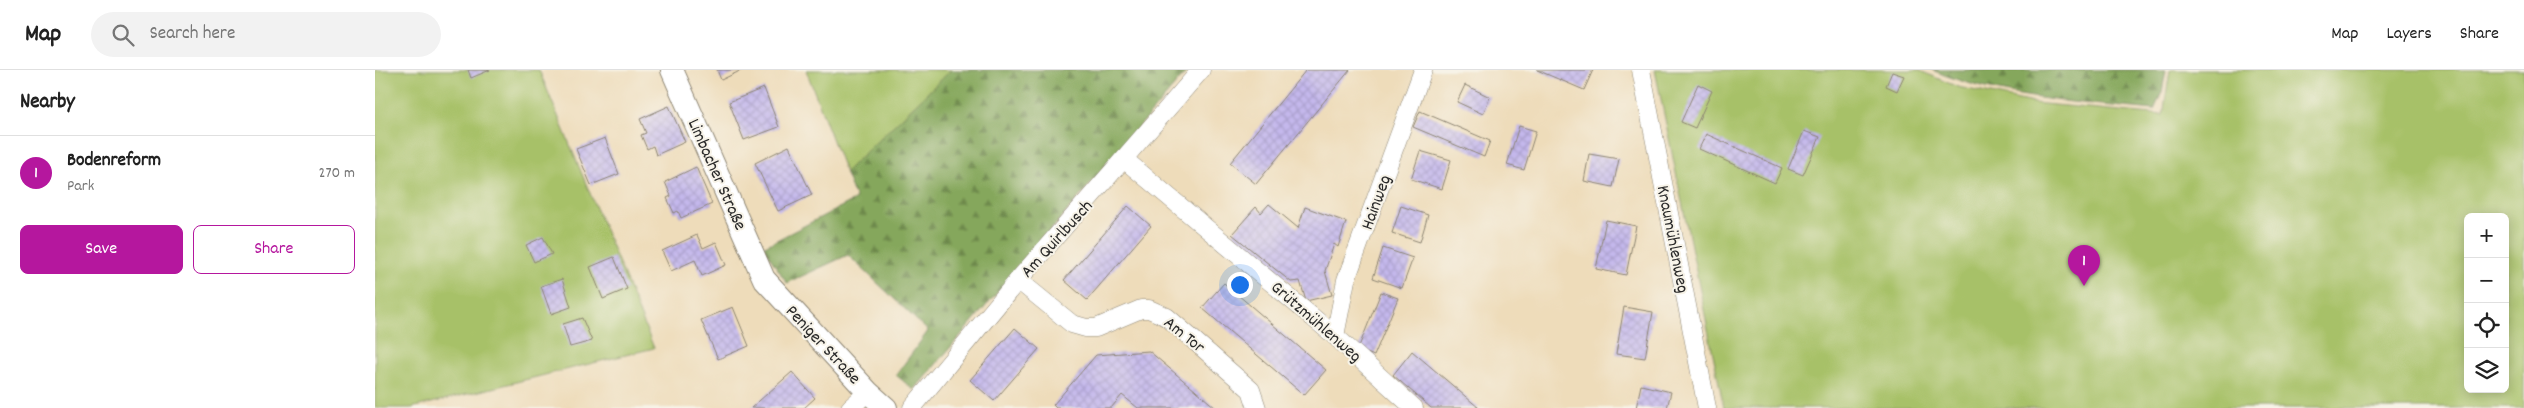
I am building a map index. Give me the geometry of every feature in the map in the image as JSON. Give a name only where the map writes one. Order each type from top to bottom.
[{"type":"street","name":"Limbacher Straße","points":[[672,70],[764,279]]},
{"type":"street","name":"Am Quirlbusch","points":[[912,408],[1018,280],[1125,160],[1201,70]]},
{"type":"street","name":"Hainweg","points":[[1335,336],[1346,280],[1423,70]]},
{"type":"street","name":"Knaumühlenweg","points":[[1641,70],[1707,408]]},
{"type":"street","name":"Grützmühlenweg","points":[[1125,160],[1335,336],[1414,408]]},
{"type":"street","name":"Peniger Straße","points":[[764,279],[885,408]]},
{"type":"street","name":"Am Tor","points":[[1018,280],[1072,324],[1086,328],[1096,328],[1141,309],[1149,309],[1167,317],[1251,390],[1257,408]]},
{"type":"street","points":[[850,408],[868,392]]},
{"type":"green space","points":[[375,70],[539,70],[654,348],[411,408],[375,408]]},
{"type":"green space","points":[[806,70],[951,70],[845,172]]},
{"type":"green space","points":[[951,70],[1188,70],[914,390],[896,375],[928,331],[848,255],[787,283],[763,247],[856,199],[845,172]]},
{"type":"green space","points":[[1655,70],[1918,70],[1958,87],[2033,103],[2163,115],[2170,70],[2524,70],[2524,408],[1724,408]]},
{"type":"green space","points":[[1932,70],[2166,70],[2162,92],[2154,110],[2069,102],[2013,94],[1958,80]]},
{"type":"building","points":[[468,70],[490,70],[471,78]]},
{"type":"building","points":[[717,70],[742,70],[721,80]]},
{"type":"building","points":[[1306,70],[1350,70],[1256,184],[1230,163]]},
{"type":"building","points":[[1537,70],[1593,70],[1584,90]]},
{"type":"building","points":[[1892,72],[1904,76],[1897,91],[1886,86]]},
{"type":"building","points":[[1698,84],[1712,91],[1695,128],[1681,122]]},
{"type":"building","points":[[1465,85],[1490,97],[1483,114],[1457,102]]},
{"type":"building","points":[[764,88],[779,127],[744,140],[729,102]]},
{"type":"building","points":[[669,106],[685,142],[656,155],[653,146],[647,149],[641,135],[646,133],[640,119]]},
{"type":"building","points":[[1420,111],[1490,141],[1484,157],[1413,127]]},
{"type":"building","points":[[1519,126],[1536,131],[1524,170],[1507,165]]},
{"type":"building","points":[[1804,131],[1820,137],[1803,175],[1788,169]]},
{"type":"building","points":[[1706,134],[1782,168],[1775,183],[1699,149]]},
{"type":"building","points":[[605,138],[619,174],[591,185],[576,149]]},
{"type":"building","points":[[789,146],[812,195],[778,211],[755,163]]},
{"type":"building","points":[[1420,151],[1451,160],[1442,189],[1411,179]]},
{"type":"building","points":[[1589,154],[1619,159],[1613,187],[1584,181]]},
{"type":"building","points":[[696,167],[712,204],[681,218],[678,211],[674,213],[667,198],[671,196],[665,182]]},
{"type":"building","points":[[1269,204],[1298,228],[1305,207],[1346,222],[1338,247],[1334,244],[1325,271],[1332,295],[1306,301],[1300,281],[1291,282],[1232,234],[1256,207],[1261,213]]},
{"type":"building","points":[[1128,206],[1151,226],[1087,300],[1064,280]]},
{"type":"building","points":[[1401,206],[1428,215],[1420,242],[1392,233]]},
{"type":"building","points":[[1606,220],[1636,226],[1626,275],[1596,269]]},
{"type":"building","points":[[697,235],[703,248],[716,242],[726,265],[702,276],[695,260],[671,271],[662,251]]},
{"type":"building","points":[[543,237],[552,254],[534,262],[526,245]]},
{"type":"building","points":[[1383,248],[1413,258],[1402,288],[1373,278]]},
{"type":"building","points":[[614,257],[627,289],[603,299],[590,267]]},
{"type":"building","points":[[562,279],[571,307],[551,314],[541,286]]},
{"type":"building","points":[[1224,283],[1326,370],[1304,395],[1202,308]]},
{"type":"building","points":[[1381,292],[1398,298],[1374,356],[1358,349]]},
{"type":"building","points":[[733,307],[749,346],[718,359],[701,320]]},
{"type":"building","points":[[1624,307],[1653,312],[1645,358],[1616,354]]},
{"type":"building","points":[[582,318],[592,341],[570,347],[563,324]]},
{"type":"building","points":[[1015,328],[1039,349],[994,401],[970,380]]},
{"type":"building","points":[[1149,351],[1216,408],[1138,408],[1122,395],[1111,408],[1056,408],[1053,405],[1096,355]]},
{"type":"building","points":[[1412,351],[1479,408],[1431,408],[1393,375]]},
{"type":"building","points":[[792,372],[815,398],[804,408],[751,408]]},
{"type":"building","points":[[1641,385],[1671,392],[1667,408],[1636,408]]},
{"type":"place","name":"Bodenreform","points":[[2084,286]]}]
